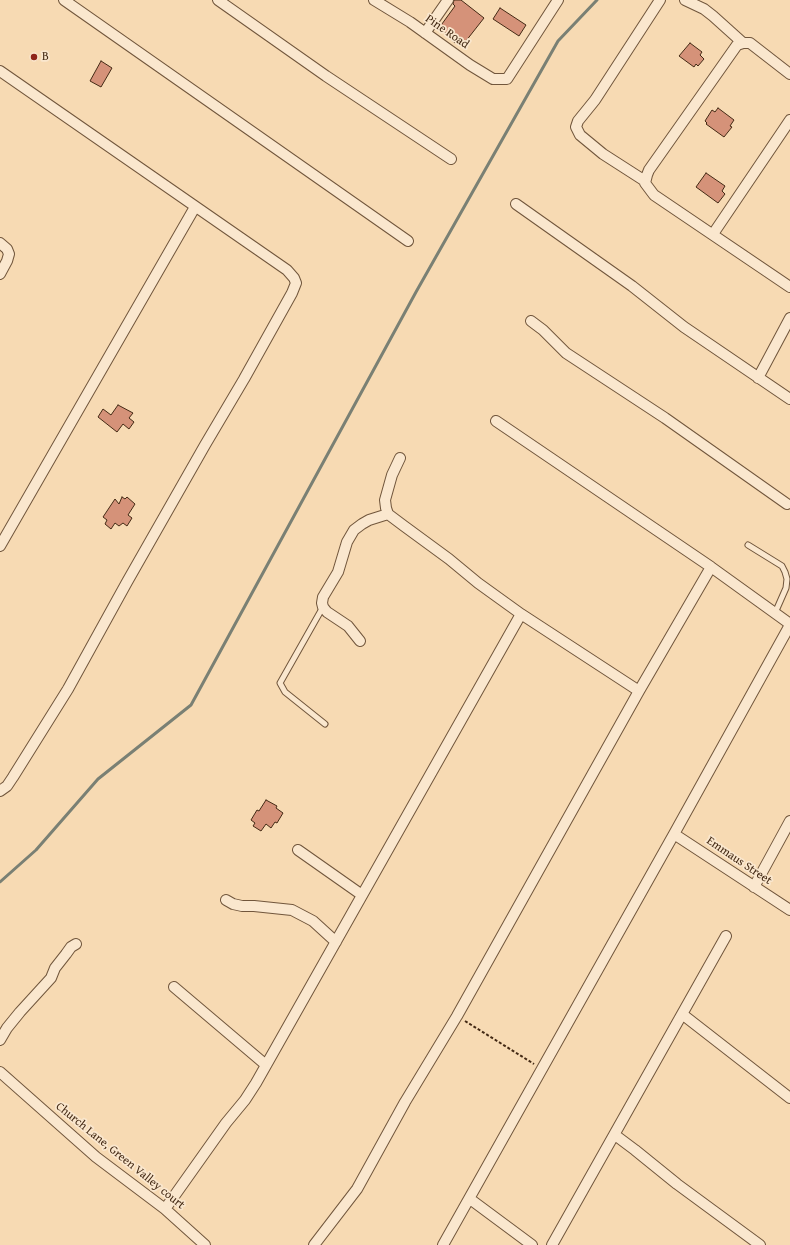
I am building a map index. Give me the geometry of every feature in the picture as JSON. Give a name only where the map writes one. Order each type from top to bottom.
[{"type":"street","points":[[64,0],[408,241]]},
{"type":"street","points":[[218,0],[326,76],[451,159]]},
{"type":"street","name":"Pine Road","points":[[374,0],[410,22],[493,79],[507,79],[558,0]]},
{"type":"street","points":[[425,33],[448,0]]},
{"type":"street","points":[[645,181],[603,154],[580,135],[576,127],[578,121],[595,100],[660,0]]},
{"type":"street","points":[[685,0],[704,9],[743,43]]},
{"type":"street","points":[[790,74],[750,43],[737,45],[649,170],[645,181],[646,186],[654,195],[790,287]]},
{"type":"street","points":[[0,71],[288,270],[296,283],[244,379],[127,582],[68,689],[13,777],[7,786],[0,791]]},
{"type":"street","points":[[713,234],[790,120]]},
{"type":"street","points":[[516,204],[632,286],[684,327],[790,399]]},
{"type":"street","points":[[0,546],[195,207]]},
{"type":"street","points":[[0,244],[7,249],[9,254],[0,274]]},
{"type":"street","points":[[758,378],[790,318]]},
{"type":"street","points":[[530,321],[543,330],[566,353],[665,418],[789,503]]},
{"type":"street","points":[[444,1245],[790,624],[711,567],[496,421]]},
{"type":"street","points":[[400,458],[392,476],[385,500],[388,514],[521,614],[639,691]]},
{"type":"street","points":[[360,641],[348,626],[327,612],[323,607],[323,597],[338,572],[347,542],[354,530],[369,520],[388,514]]},
{"type":"street","points":[[314,1245],[357,1189],[405,1102],[457,1016],[639,691],[711,567]]},
{"type":"street","points":[[165,1209],[226,1123],[245,1100],[266,1065],[521,614]]},
{"type":"street","points":[[754,886],[790,820]]},
{"type":"street","name":"Emmaus Street","points":[[674,834],[790,910]]},
{"type":"street","points":[[298,850],[362,895]]},
{"type":"street","points":[[226,900],[233,904],[242,906],[292,910],[313,921],[336,942]]},
{"type":"street","points":[[552,1245],[726,936]]},
{"type":"street","points":[[0,1040],[7,1028],[20,1012],[51,978],[56,968],[71,947],[76,944]]},
{"type":"street","points":[[174,987],[266,1065]]},
{"type":"street","points":[[682,1014],[790,1098]]},
{"type":"street","name":"Church Lane, Green Valley court","points":[[0,1072],[96,1157],[165,1209],[205,1245]]},
{"type":"street","points":[[614,1135],[677,1184],[760,1245]]},
{"type":"street","points":[[470,1198],[532,1245]]},
{"type":"lane","points":[[748,545],[782,566],[785,572],[787,578],[786,588],[775,613]]},
{"type":"lane","points":[[323,607],[280,683],[284,692],[325,724]]},
{"type":"path","points":[[457,1016],[542,1069]]},
{"type":"building","points":[[454,0],[461,0],[484,18],[462,46],[456,42],[455,43],[439,28],[455,6],[453,4]]},
{"type":"building","points":[[500,8],[526,25],[519,36],[493,19]]},
{"type":"building","points":[[690,43],[702,52],[700,55],[704,59],[698,66],[696,64],[694,67],[679,56]]},
{"type":"building","points":[[101,61],[112,68],[101,87],[90,81]]},
{"type":"building","points":[[718,108],[734,120],[730,126],[732,127],[724,137],[706,124],[707,123],[705,121],[712,110],[715,112]]},
{"type":"building","points":[[706,173],[725,186],[722,191],[725,194],[718,203],[696,187]]},
{"type":"building","points":[[118,405],[133,413],[129,418],[134,422],[129,429],[123,424],[117,432],[98,417],[103,409],[111,415]]},
{"type":"building","points":[[122,497],[125,499],[127,497],[135,504],[128,515],[132,518],[127,526],[123,523],[119,526],[115,523],[111,529],[105,524],[107,520],[103,517],[115,499],[119,504]]},
{"type":"building","points":[[266,800],[277,806],[276,808],[283,813],[277,823],[275,822],[271,828],[266,824],[261,831],[253,826],[255,823],[251,820]]},
{"type":"waterway","points":[[0,882],[36,850],[98,779],[191,705],[416,292],[558,41],[597,0]]},
{"type":"place","name":"B","points":[[34,57]]}]
